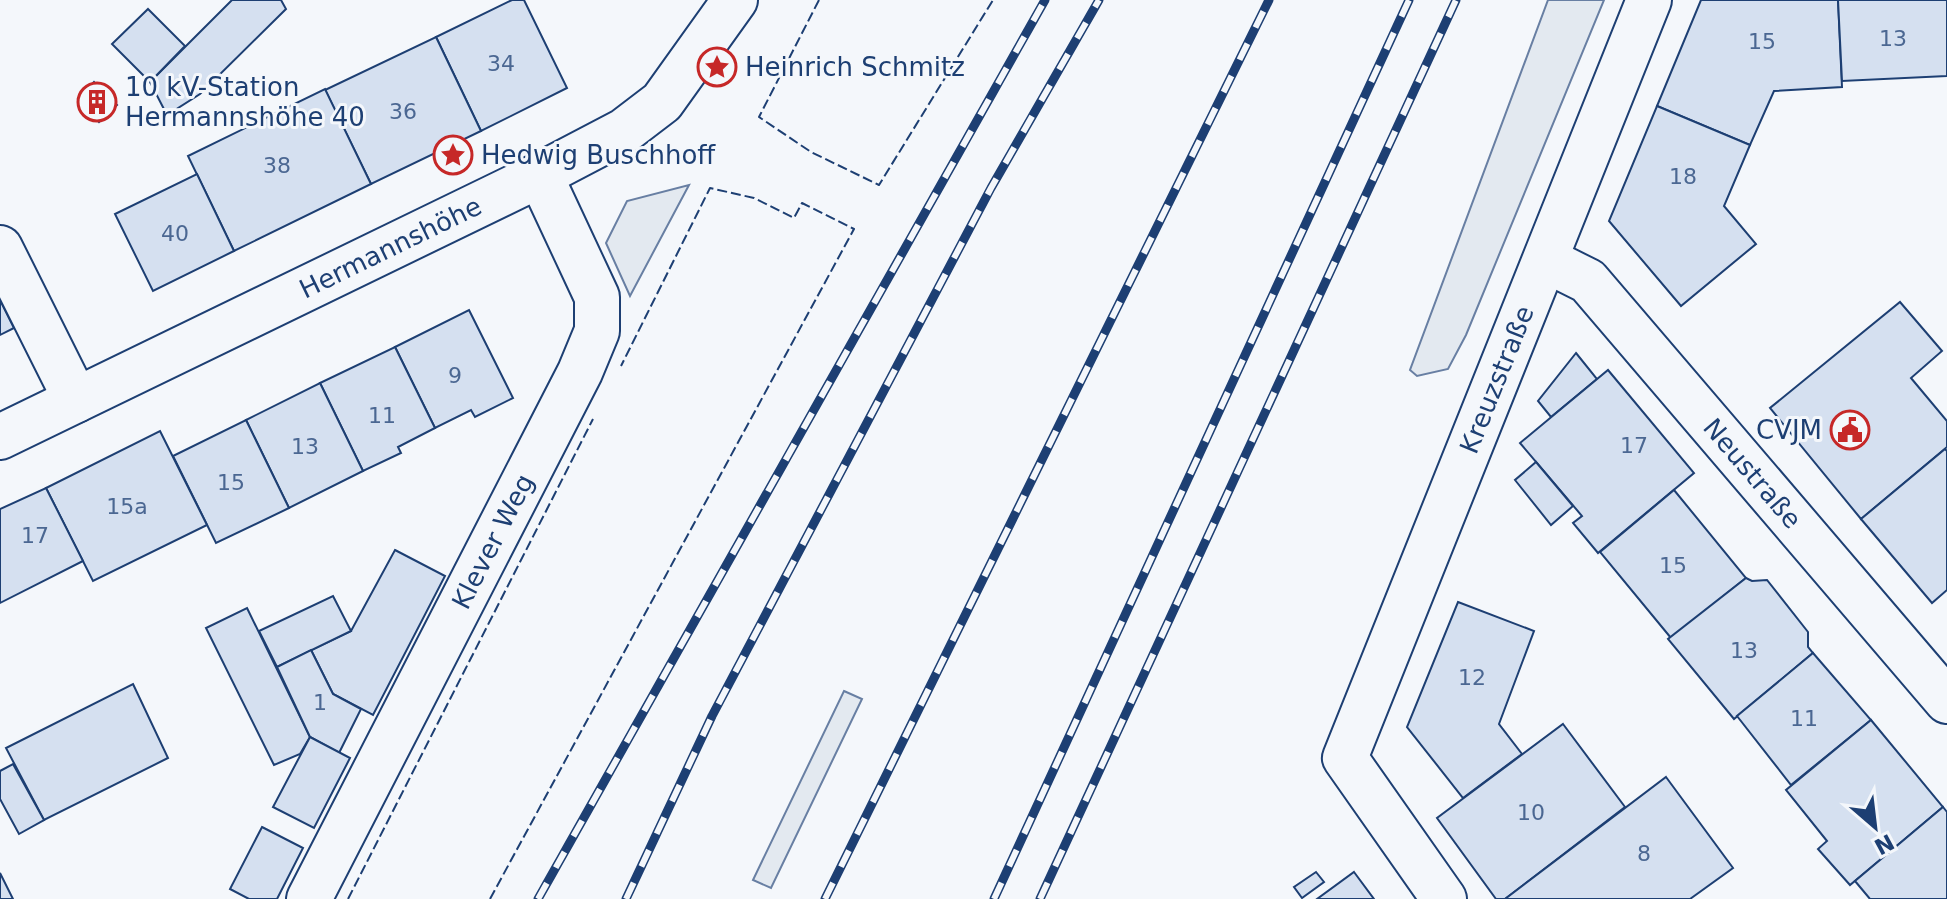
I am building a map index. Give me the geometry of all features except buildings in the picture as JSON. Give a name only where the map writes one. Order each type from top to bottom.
[{"type":"street","name":"Hermannshöhe","points":[[0,437],[540,175],[624,131],[662,102],[735,0]]},
{"type":"street","name":"Kreuzstraße","points":[[1444,899],[1345,758],[1649,0]]},
{"type":"street","name":"Klever Weg","points":[[309,899],[573,386],[597,331],[597,297],[540,175]]},
{"type":"street","points":[[0,248],[76,400]]},
{"type":"street","name":"Neustraße","points":[[1546,260],[1588,281],[1947,701]]},
{"type":"shaded area","points":[[1548,0],[1604,0],[1466,335],[1448,369],[1417,376],[1410,370]]},
{"type":"shaded area","points":[[689,185],[630,296],[606,243],[627,201]]},
{"type":"shaded area","points":[[844,691],[862,699],[771,888],[753,880]]},
{"type":"railway","points":[[538,899],[1045,0]]},
{"type":"railway","points":[[626,899],[712,716],[991,188],[1099,0]]},
{"type":"railway","points":[[825,899],[1269,0]]},
{"type":"railway","points":[[994,899],[1409,0]]},
{"type":"railway","points":[[1040,899],[1456,0]]},
{"type":"fence","points":[[819,0],[759,117],[811,152],[879,185],[993,0]]},
{"type":"fence","points":[[490,899],[854,229],[802,203],[794,218],[754,198],[710,188],[621,366]]},
{"type":"fence","points":[[348,899],[593,419]]},
{"type":"place","name":"Heinrich Schmitz","points":[[717,67]]},
{"type":"place","name":"10 kV-Station Hermannshöhe 40","points":[[97,102]]},
{"type":"place","name":"Hedwig Buschhoff","points":[[453,155]]},
{"type":"place","name":"CVJM","points":[[1850,430]]}]
